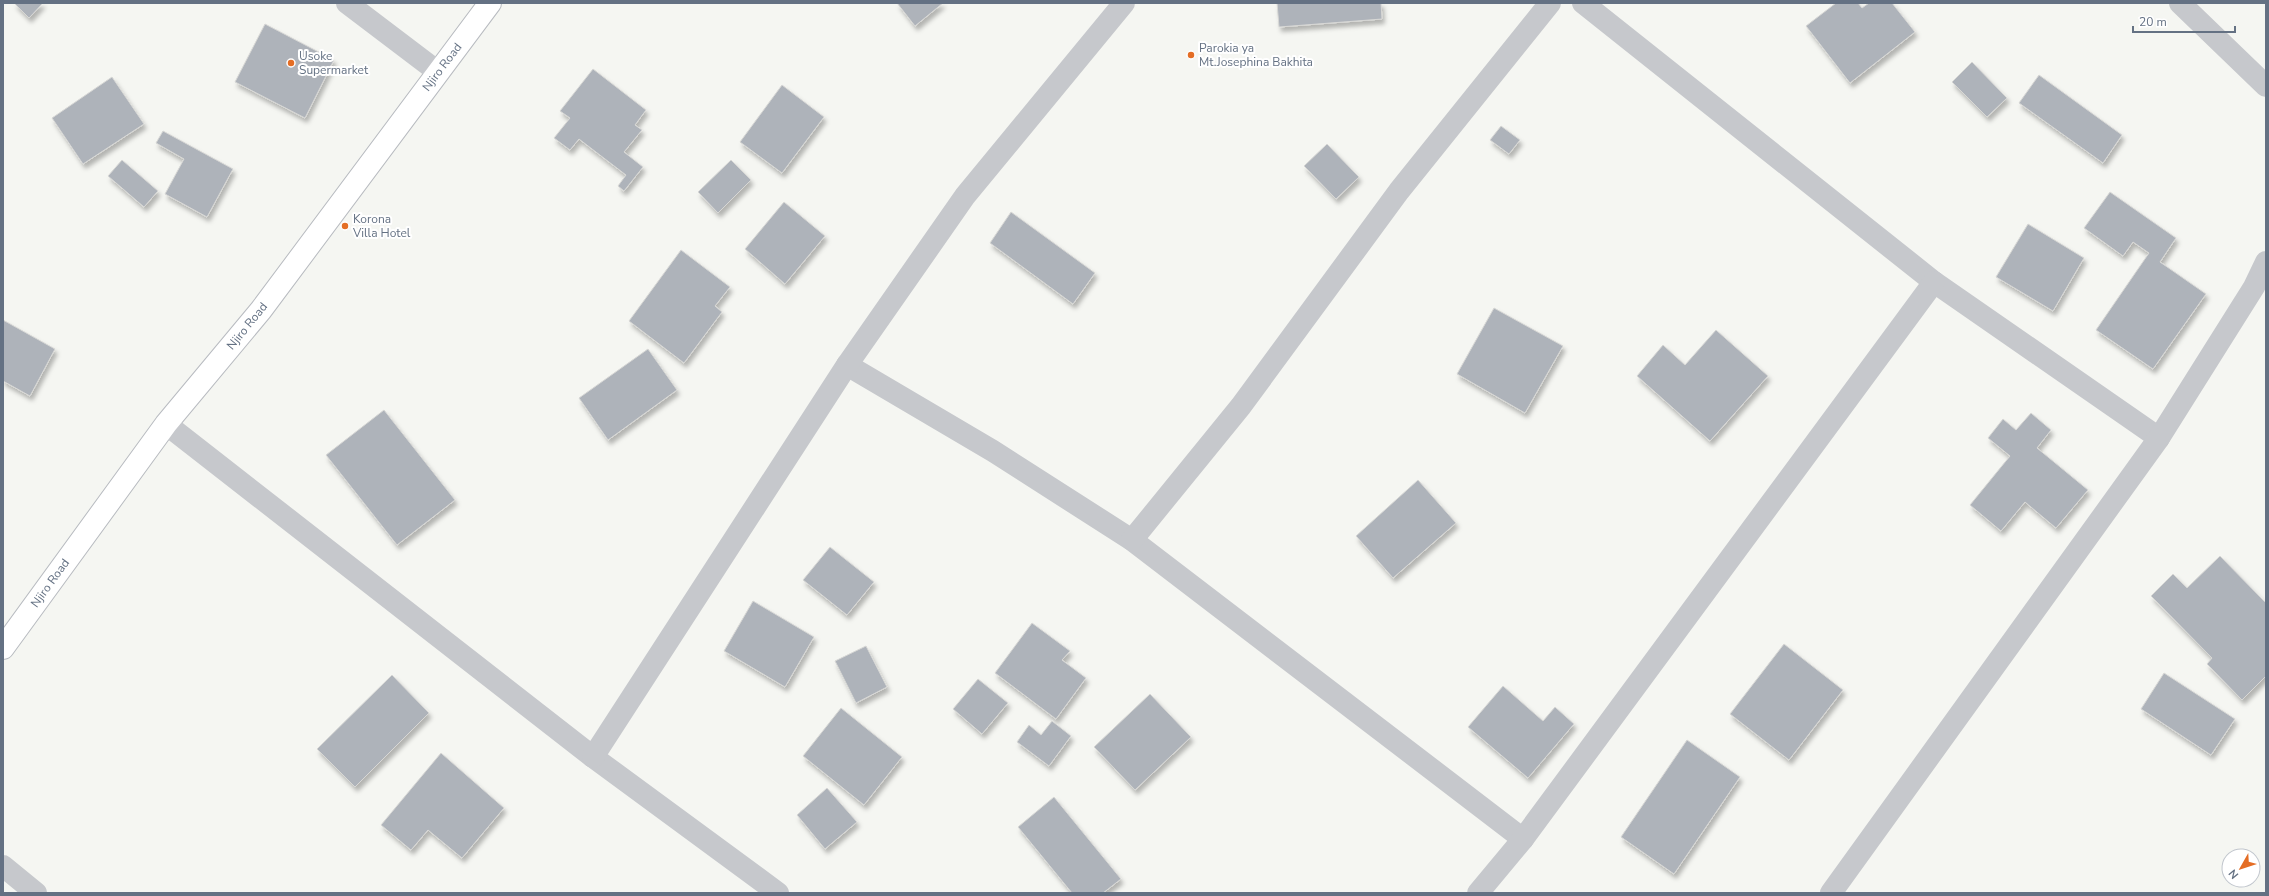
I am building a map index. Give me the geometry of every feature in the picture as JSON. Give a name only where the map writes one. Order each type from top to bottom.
[{"type":"street","points":[[347,3],[438,72]]},
{"type":"street","name":"Njiro Road","points":[[3,648],[166,424],[261,310],[490,3]]},
{"type":"street","points":[[1132,540],[1241,406],[1399,191],[1550,3]]},
{"type":"street","points":[[1583,3],[1934,282],[2159,438]]},
{"type":"street","points":[[2180,3],[2266,86]]},
{"type":"street","points":[[593,757],[847,365],[965,196],[1114,6]]},
{"type":"street","points":[[1831,893],[2159,438],[2254,287],[2266,262]]},
{"type":"street","points":[[1478,893],[1523,839],[1934,282]]},
{"type":"street","points":[[847,365],[993,451],[1132,540],[1523,839]]},
{"type":"street","points":[[166,424],[593,757],[778,893]]},
{"type":"street","points":[[3,866],[36,893]]},
{"type":"building","points":[[14,3],[43,3],[29,18]]},
{"type":"building","points":[[897,3],[943,3],[915,26]]},
{"type":"building","points":[[1277,3],[1381,3],[1382,19],[1279,27]]},
{"type":"building","points":[[1836,3],[1858,3],[1862,8],[1869,3],[1892,3],[1915,32],[1850,83],[1806,26]]},
{"type":"building","points":[[265,24],[334,60],[305,118],[235,82]]},
{"type":"building","points":[[1972,62],[2007,98],[1987,117],[1952,82]]},
{"type":"building","points":[[593,69],[646,110],[635,125],[642,130],[624,152],[643,167],[624,191],[618,186],[626,175],[579,139],[570,150],[554,138],[570,118],[560,111]]},
{"type":"building","points":[[2039,75],[2122,135],[2103,163],[2019,103]]},
{"type":"building","points":[[112,77],[144,124],[83,164],[52,118]]},
{"type":"building","points":[[782,85],[824,117],[782,173],[740,142]]},
{"type":"building","points":[[1501,126],[1520,140],[1509,154],[1490,140]]},
{"type":"building","points":[[163,131],[233,169],[207,217],[165,194],[184,159],[156,143]]},
{"type":"building","points":[[1327,144],[1359,177],[1336,199],[1304,166]]},
{"type":"building","points":[[122,160],[158,191],[144,207],[108,176]]},
{"type":"building","points":[[731,160],[751,180],[718,213],[698,192]]},
{"type":"building","points":[[2110,192],[2176,238],[2160,262],[2206,294],[2153,369],[2096,330],[2149,253],[2133,242],[2123,256],[2084,228]]},
{"type":"building","points":[[784,202],[825,236],[785,284],[745,249]]},
{"type":"building","points":[[1011,212],[1095,273],[1073,304],[990,243]]},
{"type":"building","points":[[2028,224],[2084,258],[2053,311],[1996,277]]},
{"type":"building","points":[[681,250],[730,287],[715,306],[722,312],[684,363],[629,321]]},
{"type":"building","points":[[1494,308],[1563,346],[1525,413],[1457,374]]},
{"type":"building","points":[[3,320],[55,349],[30,396],[3,381]]},
{"type":"building","points":[[1716,330],[1768,376],[1710,441],[1637,376],[1663,345],[1685,365]]},
{"type":"building","points":[[648,349],[677,390],[608,440],[579,398]]},
{"type":"building","points":[[384,410],[455,500],[397,545],[326,455]]},
{"type":"building","points":[[2031,413],[2051,430],[2037,448],[2088,490],[2056,528],[2025,502],[2001,531],[1970,505],[2010,456],[1988,438],[2003,419],[2016,430]]},
{"type":"building","points":[[1418,480],[1456,523],[1393,578],[1356,536]]},
{"type":"building","points":[[830,547],[874,582],[847,615],[803,580]]},
{"type":"building","points":[[2220,556],[2266,603],[2266,676],[2242,700],[2207,664],[2212,658],[2151,596],[2173,574],[2187,588]]},
{"type":"building","points":[[753,601],[814,637],[785,687],[724,651]]},
{"type":"building","points":[[1032,623],[1070,651],[1062,660],[1086,678],[1056,719],[995,673]]},
{"type":"building","points":[[1784,644],[1843,690],[1789,760],[1730,714]]},
{"type":"building","points":[[866,646],[887,687],[856,703],[835,661]]},
{"type":"building","points":[[2164,673],[2235,719],[2211,755],[2141,709]]},
{"type":"building","points":[[392,675],[429,713],[355,787],[317,749]]},
{"type":"building","points":[[978,679],[1008,703],[982,734],[953,709]]},
{"type":"building","points":[[1503,686],[1543,721],[1555,707],[1574,724],[1528,778],[1468,727]]},
{"type":"building","points":[[1150,694],[1191,737],[1135,790],[1094,747]]},
{"type":"building","points":[[841,708],[902,757],[864,805],[803,756]]},
{"type":"building","points":[[1052,721],[1071,736],[1049,766],[1017,742],[1029,725],[1041,735]]},
{"type":"building","points":[[1687,740],[1740,777],[1674,874],[1621,837]]},
{"type":"building","points":[[441,753],[504,808],[462,858],[428,830],[411,850],[381,825]]},
{"type":"building","points":[[827,788],[857,822],[825,849],[797,815]]},
{"type":"building","points":[[1054,797],[1121,879],[1103,893],[1072,893],[1018,827]]},
{"type":"place","name":"Parokia ya Mt.Josephina Bakhita","points":[[1191,55]]},
{"type":"place","name":"Usoke Supermarket","points":[[291,63]]},
{"type":"place","name":"Korona Villa Hotel","points":[[345,226]]}]
